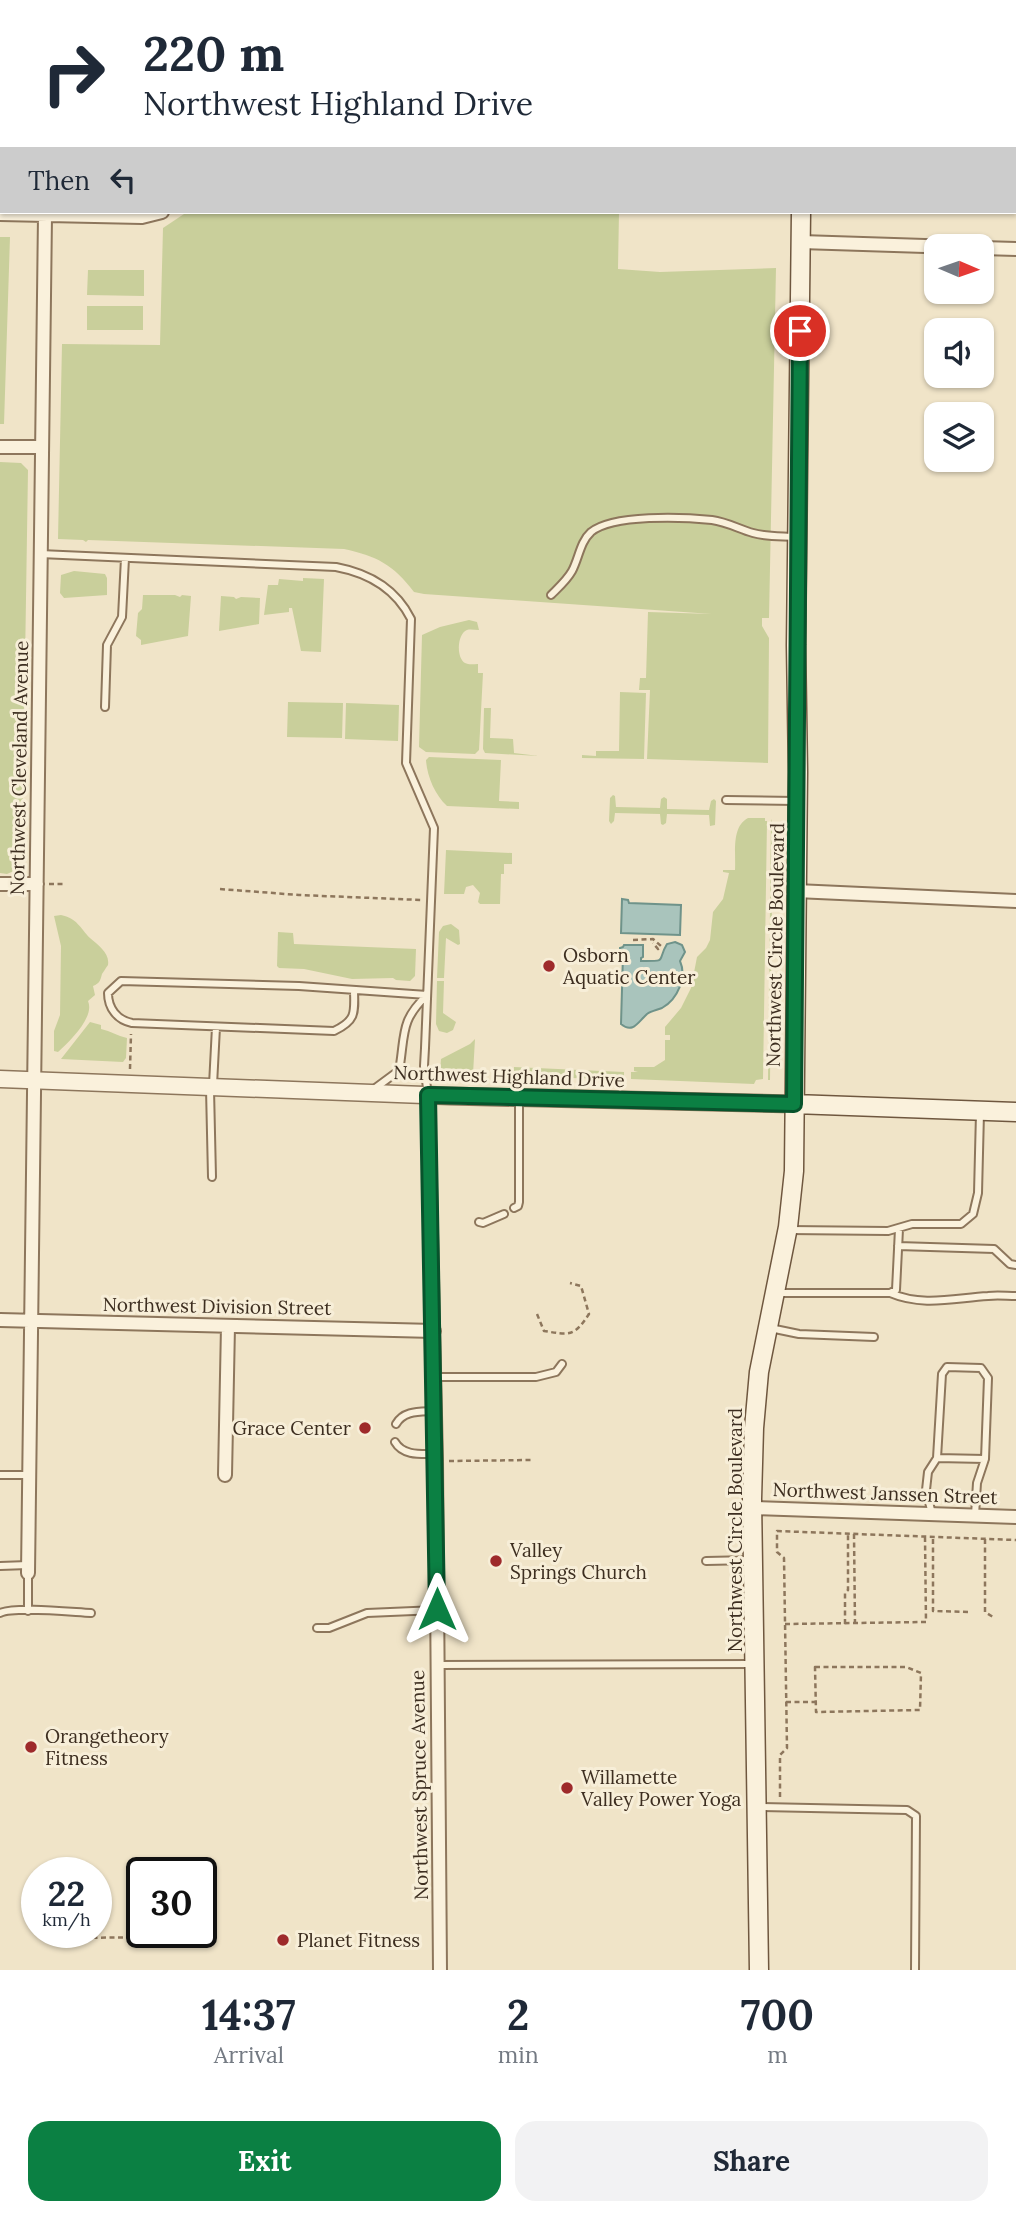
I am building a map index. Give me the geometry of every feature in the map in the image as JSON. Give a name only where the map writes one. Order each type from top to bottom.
[{"type":"main road","name":"Northwest Circle Boulevard","points":[[759,1970],[753,1462],[757,1388],[788,1230],[794,1171],[802,214]]},
{"type":"main road","name":"Northwest Highland Drive","points":[[794,1104],[1016,1112]]},
{"type":"street","points":[[0,214],[142,217],[154,214]]},
{"type":"street","name":"Northwest Cleveland Avenue","points":[[28,1569],[45,216]]},
{"type":"street","points":[[801,242],[924,246]]},
{"type":"street","points":[[994,248],[1016,249]]},
{"type":"street","points":[[0,447],[42,447]]},
{"type":"street","points":[[0,884],[37,884]]},
{"type":"street","points":[[796,891],[1016,901]]},
{"type":"street","name":"Northwest Highland Drive","points":[[0,1079],[520,1098],[794,1104]]},
{"type":"street","name":"Northwest Spruce Avenue","points":[[428,1095],[434,1331],[440,1970]]},
{"type":"street","name":"Northwest Division Street","points":[[0,1320],[434,1331]]},
{"type":"street","points":[[225,1475],[228,1326]]},
{"type":"street","name":"Northwest Janssen Street","points":[[753,1508],[1016,1517]]},
{"type":"lane","points":[[551,595],[572,572],[583,543],[591,533],[607,523],[657,518],[711,520],[738,526],[753,533],[798,537]]},
{"type":"lane","points":[[40,554],[336,567],[377,581],[406,608],[411,619],[406,763],[434,828],[424,1066],[428,1095]]},
{"type":"lane","points":[[105,707],[107,645],[122,617],[125,558]]},
{"type":"lane","points":[[726,800],[797,801]]},
{"type":"lane","points":[[354,992],[353,1016],[347,1024],[334,1031],[132,1023],[123,1021],[108,1004],[108,993],[121,981],[299,986],[354,992],[427,995]]},
{"type":"lane","points":[[369,1093],[397,1072],[411,1010],[427,995]]},
{"type":"lane","points":[[212,1177],[211,1087],[216,1027]]},
{"type":"lane","points":[[514,1208],[519,1202],[520,1098]]},
{"type":"lane","points":[[788,1230],[888,1231],[912,1224],[961,1224],[973,1214],[978,1193],[980,1111]]},
{"type":"lane","points":[[479,1222],[483,1223],[505,1213]]},
{"type":"lane","points":[[890,1293],[896,1290],[899,1229]]},
{"type":"lane","points":[[898,1246],[994,1249],[1010,1264],[1016,1265]]},
{"type":"lane","points":[[775,1293],[890,1293],[911,1300],[948,1301],[1016,1296]]},
{"type":"lane","points":[[768,1328],[800,1334],[874,1338]]},
{"type":"lane","points":[[434,1377],[536,1377],[556,1372],[562,1364]]},
{"type":"lane","points":[[932,1514],[926,1490],[928,1472],[937,1458],[942,1374],[947,1367],[981,1367],[988,1378],[985,1459],[977,1483],[975,1516]]},
{"type":"lane","points":[[396,1424],[399,1418],[408,1413],[435,1411]]},
{"type":"lane","points":[[395,1442],[404,1452],[435,1457]]},
{"type":"lane","points":[[937,1458],[985,1459]]},
{"type":"lane","points":[[0,1475],[30,1475]]},
{"type":"lane","points":[[706,1561],[754,1560]]},
{"type":"lane","points":[[0,1566],[28,1569],[28,1611]]},
{"type":"lane","points":[[317,1628],[328,1628],[367,1612],[437,1609]]},
{"type":"lane","points":[[0,1614],[4,1611],[91,1613]]},
{"type":"lane","points":[[437,1665],[755,1664]]},
{"type":"lane","points":[[757,1807],[907,1810],[916,1816],[915,1970]]},
{"type":"path","points":[[220,889],[422,900]]},
{"type":"path","points":[[633,940],[653,939],[661,946],[658,949],[653,943]]},
{"type":"path","points":[[129,1084],[132,1023]]},
{"type":"path","points":[[537,1314],[544,1331],[568,1335],[580,1329],[589,1314],[581,1286],[570,1283]]},
{"type":"path","points":[[435,1457],[532,1460]]},
{"type":"path","points":[[780,1807],[780,1755],[787,1748],[784,1558],[777,1552],[777,1531],[1016,1540]]},
{"type":"path","points":[[845,1624],[848,1534]]},
{"type":"path","points":[[854,1534],[855,1623]]},
{"type":"path","points":[[785,1625],[926,1622],[925,1537]]},
{"type":"path","points":[[933,1537],[933,1611],[969,1612]]},
{"type":"path","points":[[985,1539],[985,1612],[993,1617]]},
{"type":"path","points":[[815,1667],[906,1667],[921,1673],[920,1710],[816,1712],[816,1702],[815,1667]]},
{"type":"path","points":[[786,1702],[816,1702]]},
{"type":"green space","points":[[184,214],[619,214],[618,269],[660,272],[776,268],[769,618],[762,618],[762,626],[769,638],[768,763],[647,759],[650,690],[639,690],[640,678],[646,678],[648,612],[712,614],[424,594],[414,592],[399,574],[383,563],[344,549],[58,539],[62,344],[160,345],[163,228]]},
{"type":"green space","points":[[0,237],[10,237],[4,424],[0,424]]},
{"type":"green space","points":[[88,270],[144,270],[144,296],[87,295]]},
{"type":"green space","points":[[87,306],[143,306],[143,330],[87,330]]},
{"type":"green space","points":[[0,462],[21,463],[28,470],[22,856],[18,869],[7,874],[0,873]]},
{"type":"green space","points":[[74,571],[105,574],[107,595],[64,598],[60,593],[61,575]]},
{"type":"green space","points":[[303,578],[324,579],[321,652],[301,651],[292,608],[289,608],[289,612],[264,615],[268,585],[278,585],[279,579],[303,581]]},
{"type":"green space","points":[[143,595],[191,596],[188,636],[141,645],[141,640],[136,636]]},
{"type":"green space","points":[[221,596],[236,599],[260,598],[259,624],[219,631]]},
{"type":"green space","points":[[469,620],[477,622],[479,630],[464,632],[459,651],[465,663],[478,664],[478,673],[483,673],[479,750],[475,754],[426,752],[419,747],[422,635],[440,627]]},
{"type":"green space","points":[[620,692],[646,693],[644,759],[582,758],[582,755],[596,756],[596,751],[619,751]]},
{"type":"green space","points":[[288,702],[343,703],[342,738],[287,737]]},
{"type":"green space","points":[[346,703],[399,705],[398,741],[345,739]]},
{"type":"green space","points":[[484,708],[491,708],[490,738],[513,739],[514,753],[539,756],[485,753]]},
{"type":"green space","points":[[429,757],[501,760],[499,801],[519,802],[519,809],[447,806],[435,791],[430,779],[426,760]]},
{"type":"green space","points":[[613,795],[616,807],[660,808],[661,799],[664,797],[667,799],[667,809],[709,810],[714,799],[715,825],[710,826],[709,815],[667,814],[666,823],[663,825],[660,814],[615,813],[611,824],[610,798]]},
{"type":"green space","points":[[748,818],[765,818],[767,821],[763,1079],[756,1080],[754,1084],[631,1079],[631,1072],[638,1072],[634,1071],[634,1067],[654,1067],[665,1060],[665,1040],[670,1040],[670,1035],[665,1035],[665,1027],[681,1008],[691,988],[697,957],[710,940],[713,912],[723,899],[729,873],[723,870],[735,870],[737,834]]},
{"type":"green space","points":[[771,819],[773,825],[768,1080]]},
{"type":"green space","points":[[446,850],[512,853],[512,864],[504,864],[504,874],[501,874],[500,904],[480,904],[480,893],[473,885],[466,887],[464,894],[444,894]]},
{"type":"green space","points":[[54,916],[71,918],[103,950],[108,965],[93,986],[95,995],[88,1001],[85,1021],[58,1052],[54,1051],[54,1031],[60,1015],[61,946]]},
{"type":"green space","points":[[451,924],[459,930],[460,944],[446,938],[444,978],[437,978],[439,932],[443,926]]},
{"type":"green space","points":[[278,932],[293,933],[294,944],[416,949],[415,976],[410,981],[393,978],[352,979],[304,969],[279,968]]},
{"type":"green space","points":[[437,981],[444,981],[443,1013],[456,1022],[453,1030],[447,1033],[439,1031],[436,1024]]},
{"type":"green space","points":[[90,1022],[127,1038],[126,1058],[123,1062],[61,1059]]},
{"type":"green space","points":[[475,1039],[473,1074],[440,1073],[441,1059]]},
{"type":"green space","points":[[514,1067],[624,1072],[624,1079],[514,1077]]},
{"type":"water","points":[[622,899],[628,900],[629,903],[681,905],[680,935],[621,933]]},
{"type":"water","points":[[675,942],[682,945],[685,952],[680,961],[682,981],[677,993],[668,1004],[647,1014],[635,1026],[625,1027],[621,1024],[623,954],[620,954],[620,948],[624,945],[643,945],[641,961],[655,961],[660,959],[667,944]]},
{"type":"place","name":"Osborn Aquatic Center","points":[[549,966]]},
{"type":"place","name":"Grace Center","points":[[365,1428]]},
{"type":"place","name":"Valley Springs Church","points":[[496,1561]]},
{"type":"place","name":"Orangetheory Fitness","points":[[31,1747]]},
{"type":"place","name":"Willamette Valley Power Yoga","points":[[567,1788]]},
{"type":"place","name":"Planet Fitness","points":[[283,1940]]},
{"type":"route","points":[[437,1609],[428,1095],[794,1104],[800,331]]}]
